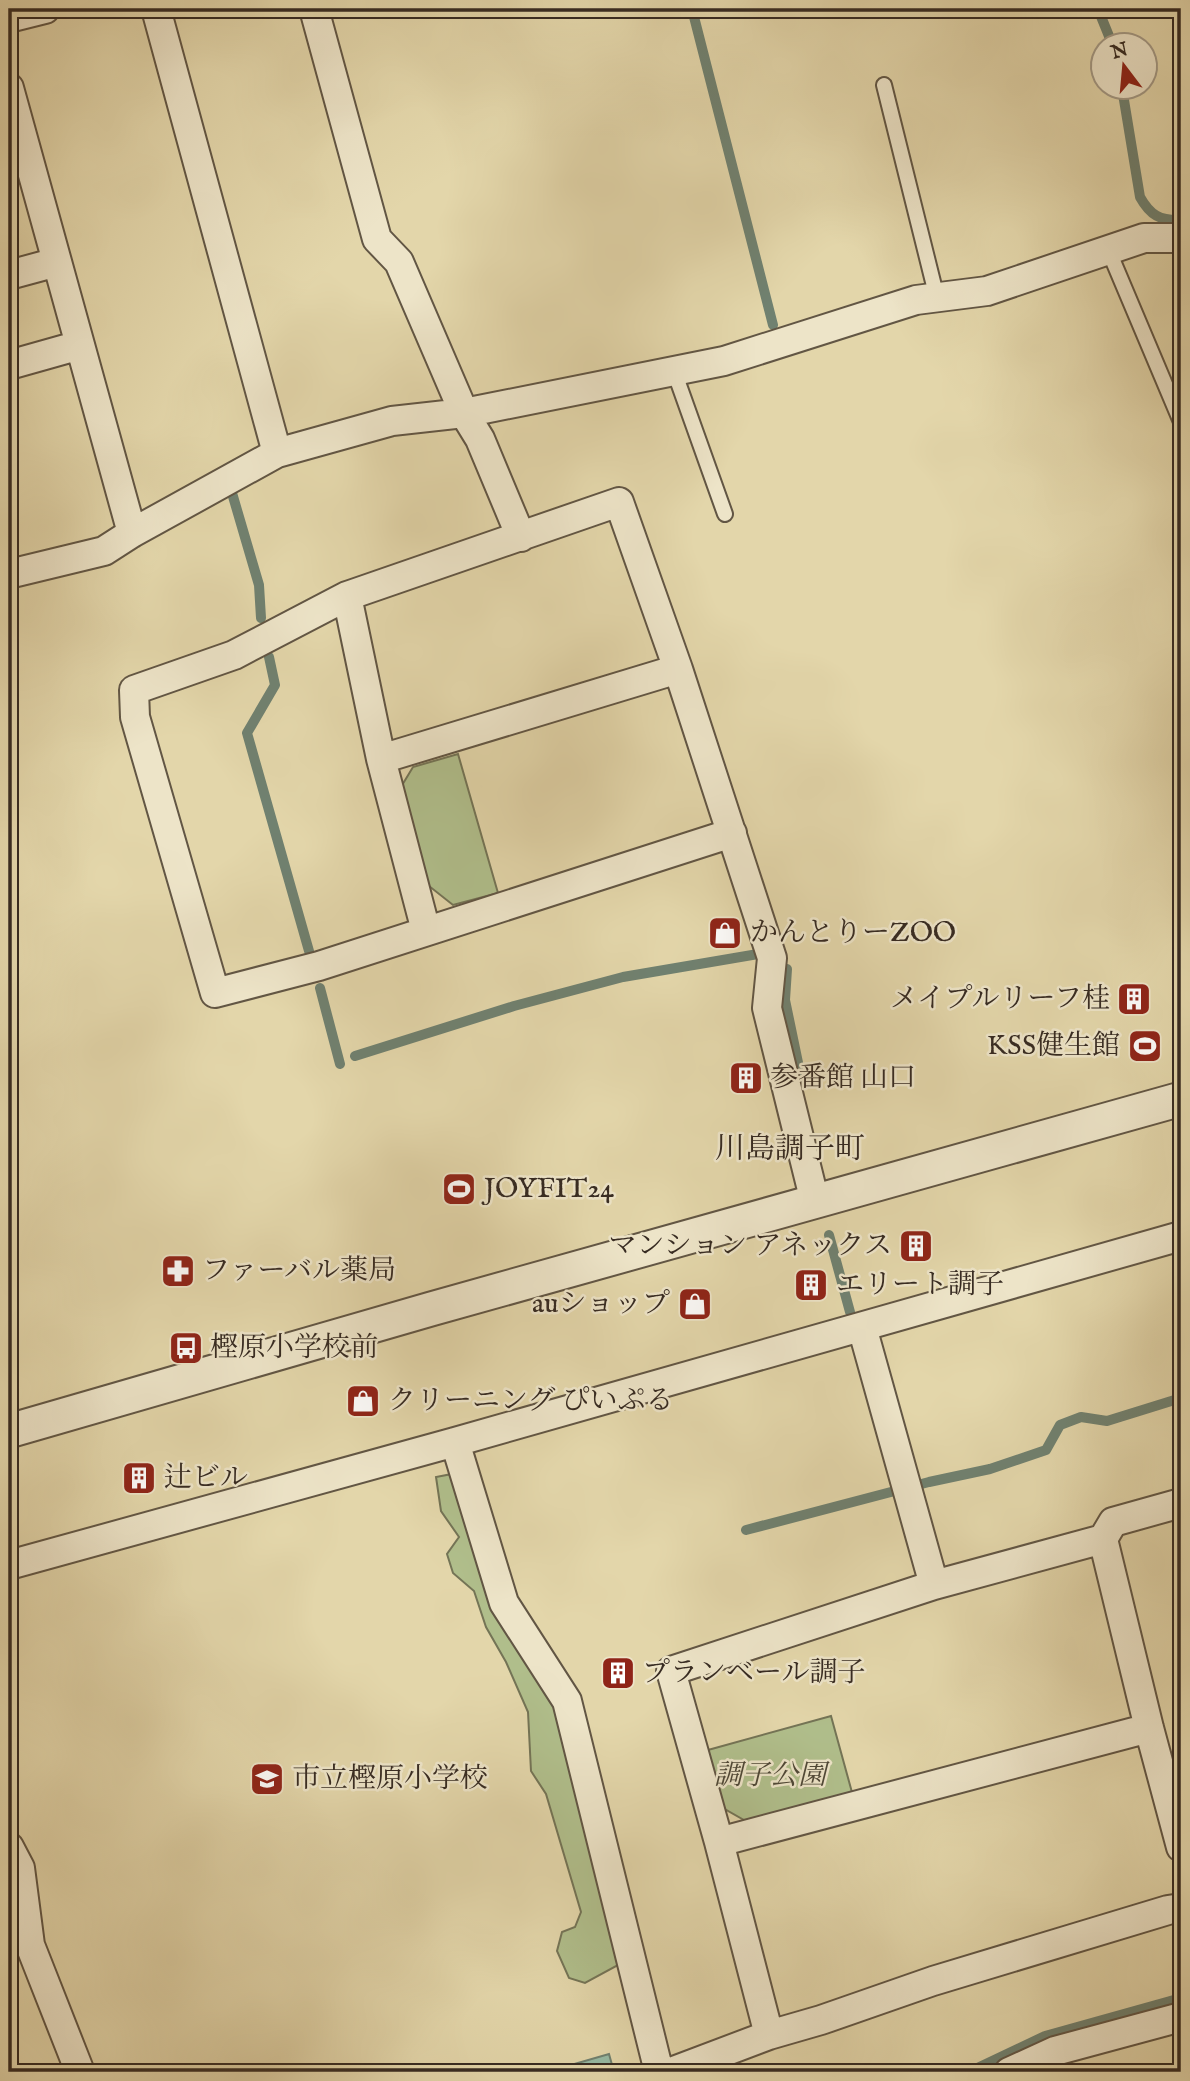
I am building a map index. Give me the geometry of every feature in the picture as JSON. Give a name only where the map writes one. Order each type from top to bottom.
[{"type":"street","points":[[9,18],[45,9]]},
{"type":"street","points":[[156,9],[277,453]]},
{"type":"street","points":[[314,9],[377,239],[399,261],[464,413],[480,439],[521,537]]},
{"type":"street","points":[[9,88],[15,136],[57,261],[132,533]]},
{"type":"street","points":[[9,574],[104,551],[277,453],[392,422],[464,413],[724,361],[916,300],[987,291],[1144,238],[1181,238]]},
{"type":"street","points":[[9,275],[57,261]]},
{"type":"street","points":[[9,365],[80,345]]},
{"type":"street","points":[[732,833],[319,966],[215,993],[135,717],[134,690],[234,655],[347,596],[619,502],[678,669],[732,833],[772,958],[767,1008],[815,1202]]},
{"type":"street","points":[[347,596],[381,759],[426,932]]},
{"type":"street","points":[[381,759],[678,669]]},
{"type":"street","points":[[9,1431],[1181,1099]]},
{"type":"street","points":[[9,1565],[455,1442],[1181,1236]]},
{"type":"street","points":[[862,1327],[934,1585]]},
{"type":"street","points":[[455,1442],[504,1603],[568,1701],[659,2072]]},
{"type":"street","points":[[1181,1503],[1113,1522],[1103,1539],[1181,1847]]},
{"type":"street","points":[[769,2035],[671,1671],[934,1585],[1103,1539]]},
{"type":"street","points":[[719,1842],[1149,1728]]},
{"type":"street","points":[[9,1847],[20,1868],[19,1948],[80,2072]]},
{"type":"street","points":[[671,2072],[769,2035],[821,2021],[933,1980],[1181,1908]]},
{"type":"street","points":[[1009,2072],[1055,2051],[1181,2017]]},
{"type":"lane","points":[[884,85],[937,298]]},
{"type":"lane","points":[[1108,249],[1181,422]]},
{"type":"lane","points":[[674,371],[725,514]]},
{"type":"green space","points":[[458,754],[498,893],[453,905],[429,886],[401,787],[413,767]]},
{"type":"green space","points":[[452,1474],[559,1703],[620,1964],[585,1983],[569,1978],[557,1951],[562,1932],[575,1927],[581,1912],[546,1794],[531,1771],[528,1712],[506,1662],[486,1627],[474,1591],[453,1573],[447,1554],[459,1537],[441,1511],[436,1477]]},
{"type":"green space","name":"調子公園","points":[[831,1716],[853,1796],[751,1824],[723,1808],[708,1750]]},
{"type":"shaded area","points":[[609,2054],[614,2072],[550,2072],[550,2071]]},
{"type":"waterway","points":[[692,9],[773,325]]},
{"type":"waterway","points":[[1098,9],[1107,32]]},
{"type":"waterway","points":[[1124,102],[1140,197],[1156,216],[1181,220]]},
{"type":"waterway","points":[[232,493],[259,585],[261,618]]},
{"type":"waterway","points":[[269,657],[275,685],[247,733],[309,951]]},
{"type":"waterway","points":[[355,1056],[514,1006],[623,977],[758,954]]},
{"type":"waterway","points":[[787,969],[785,1000],[801,1077]]},
{"type":"waterway","points":[[320,988],[340,1064]]},
{"type":"waterway","points":[[829,1235],[850,1312]]},
{"type":"waterway","points":[[746,1530],[929,1482],[990,1469],[1046,1450],[1060,1425],[1081,1417],[1107,1421],[1181,1398]]},
{"type":"waterway","points":[[969,2072],[1045,2036],[1181,1998]]},
{"type":"place","name":"かんとりーZOO","points":[[725,933]]},
{"type":"place","name":"メイプルリーフ桂","points":[[1134,999]]},
{"type":"place","name":"KSS健生館","points":[[1145,1046]]},
{"type":"place","name":"参番館 山口","points":[[746,1078]]},
{"type":"place","name":"JOYFIT24","points":[[459,1189]]},
{"type":"place","name":"マンション アネックス","points":[[916,1246]]},
{"type":"place","name":"ファーバル薬局","points":[[178,1271]]},
{"type":"place","name":"エリート調子","points":[[811,1285]]},
{"type":"place","name":"auショップ","points":[[695,1304]]},
{"type":"place","name":"樫原小学校前","points":[[186,1348]]},
{"type":"place","name":"クリーニング ぴいぷる","points":[[363,1401]]},
{"type":"place","name":"辻ビル","points":[[139,1478]]},
{"type":"place","name":"プランベール調子","points":[[618,1673]]},
{"type":"place","name":"市立樫原小学校","points":[[267,1779]]},
{"type":"district","name":"川島調子町","points":[[790,1150]]}]
